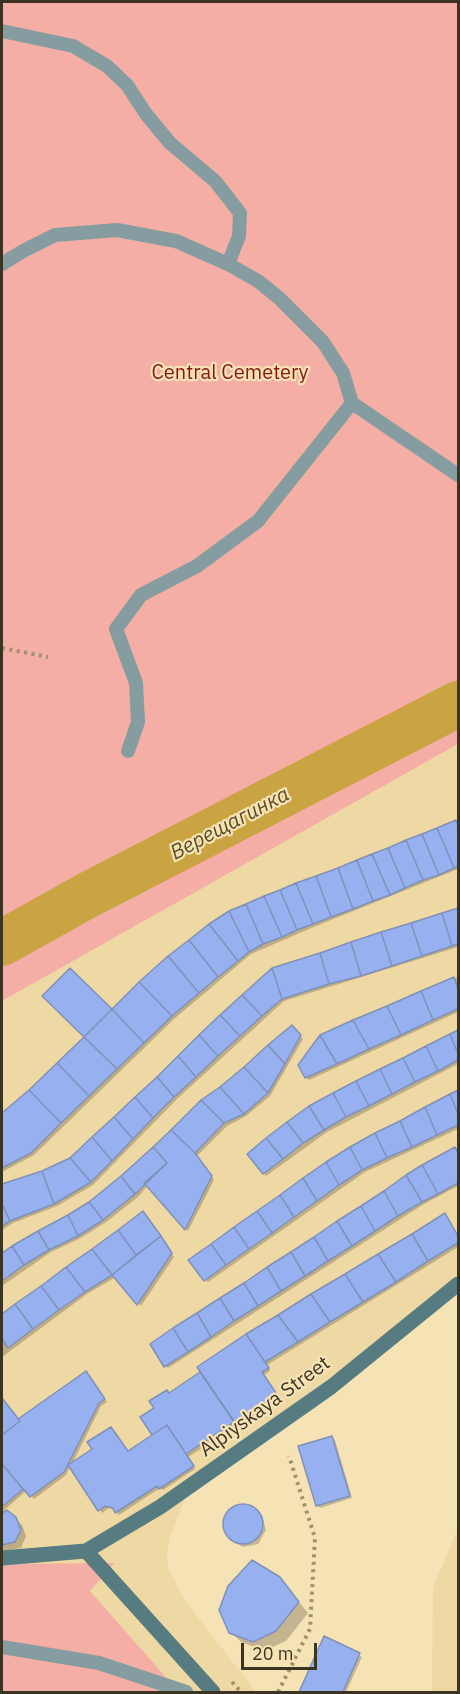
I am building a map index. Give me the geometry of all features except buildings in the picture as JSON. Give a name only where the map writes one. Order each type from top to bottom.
[{"type":"street","name":"Alpiyskaya Street","points":[[86,1551],[160,1507],[331,1387],[459,1284]]},
{"type":"street","points":[[2,1557],[86,1551],[213,1692]]},
{"type":"lane","points":[[2,31],[73,46],[107,66],[127,85],[146,114],[170,143],[215,181],[240,213],[239,236],[228,264]]},
{"type":"lane","points":[[2,264],[55,235],[117,230],[176,241],[228,264],[258,280],[323,342],[343,373],[352,403],[459,475]]},
{"type":"lane","points":[[128,751],[138,722],[136,683],[116,629],[141,595],[196,566],[258,521],[352,403]]},
{"type":"lane","points":[[2,1647],[99,1663],[186,1692]]},
{"type":"path","points":[[2,648],[48,657]]},
{"type":"path","points":[[278,1692],[310,1629],[315,1538],[290,1456]]},
{"type":"path","points":[[232,1682],[242,1692]]},
{"type":"shaded area","points":[[458,744],[458,1288],[186,1496],[170,1538],[167,1552],[168,1567],[186,1602],[256,1692],[179,1692],[90,1591],[114,1564],[2,1564],[2,1001]]},
{"type":"shaded area","points":[[458,1528],[458,1692],[432,1692],[433,1588]]},
{"type":"green space","name":"Central Cemetery","points":[[2,2],[458,2],[458,744],[2,1001]]},
{"type":"green space","points":[[115,1563],[90,1591],[179,1692],[2,1692],[2,1564]]},
{"type":"waterway","name":"Верещагинка","points":[[2,943],[86,896],[458,704]]}]
